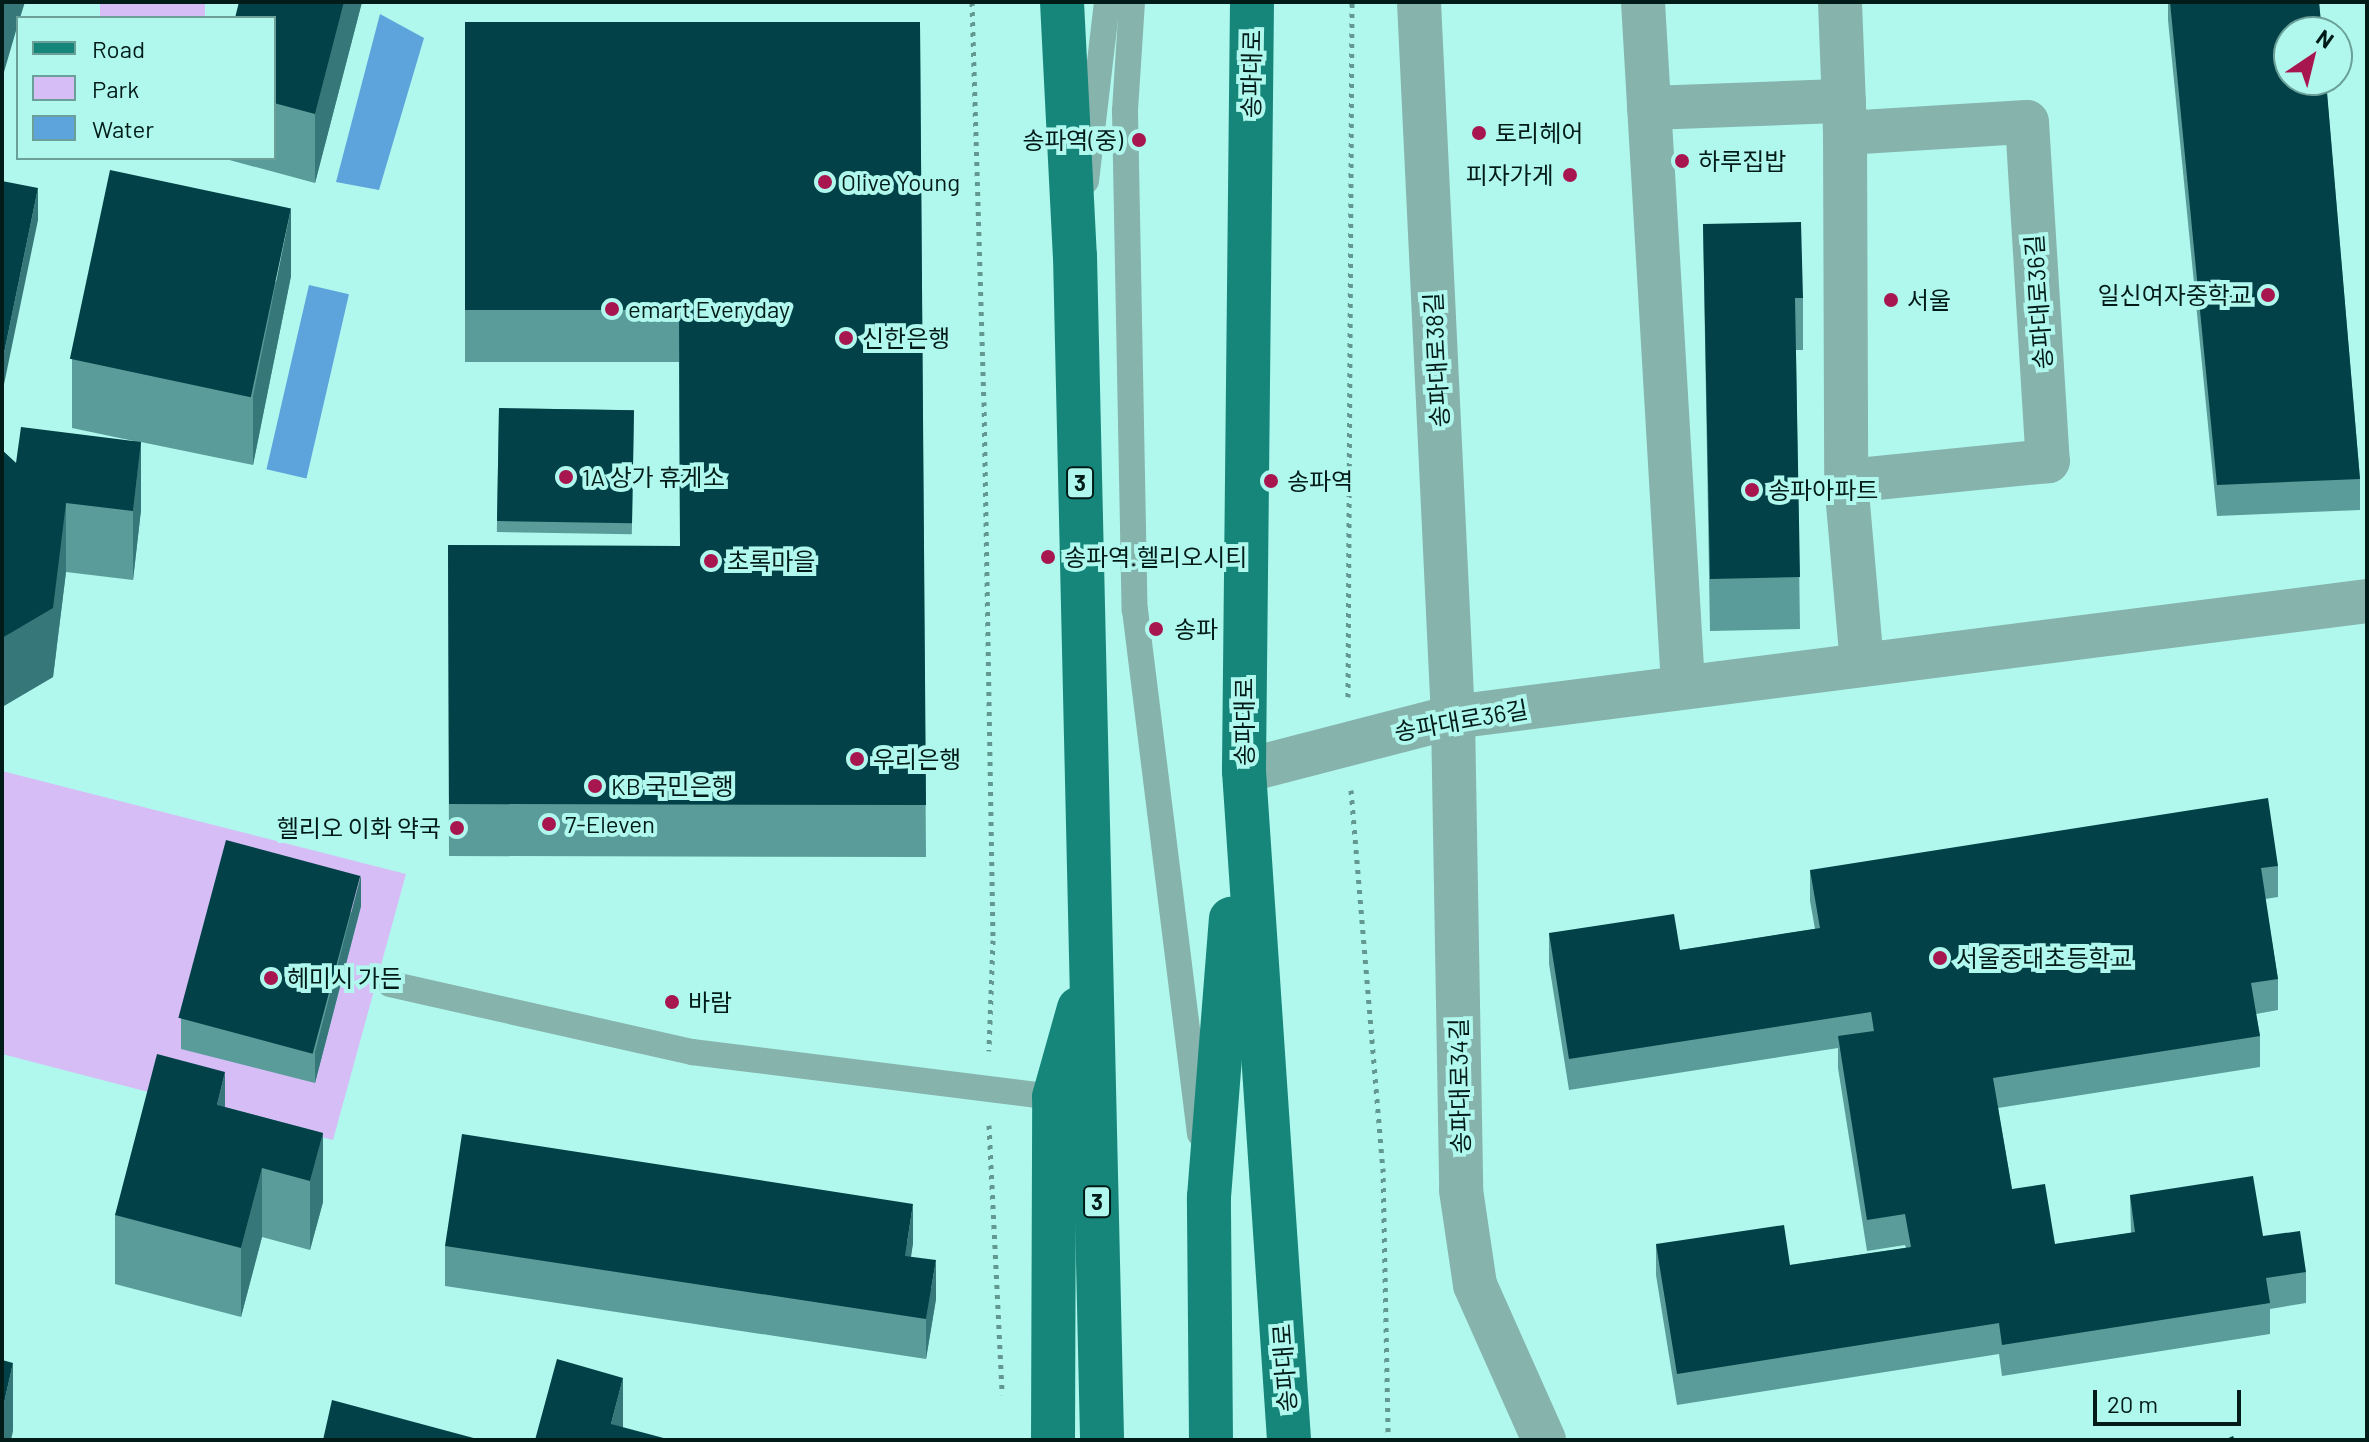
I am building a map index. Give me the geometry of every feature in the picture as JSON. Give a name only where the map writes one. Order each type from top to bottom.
[{"type":"main road","name":"3","points":[[1062,2],[1075,256],[1102,1440]]},
{"type":"main road","name":"송파대로","points":[[1252,2],[1244,771],[1289,1440]]},
{"type":"main road","points":[[1211,1440],[1209,1197],[1244,771]]},
{"type":"main road","points":[[1053,1440],[1054,1097],[1091,963]]},
{"type":"street","name":"송파대로38길","points":[[1419,2],[1453,717]]},
{"type":"street","points":[[1643,2],[1683,686]]},
{"type":"street","points":[[1840,2],[1845,117],[1846,481],[1862,663]]},
{"type":"street","name":"송파대로36길","points":[[1649,108],[2027,122],[2048,461],[1846,481]]},
{"type":"street","name":"송파대로36길","points":[[1244,771],[1453,717],[2367,601]]},
{"type":"street","name":"송파대로34길","points":[[1453,717],[1461,1190],[1475,1285],[1544,1440]]},
{"type":"lane","points":[[1075,256],[1107,2]]},
{"type":"lane","points":[[1132,2],[1125,111],[1135,610],[1209,1197]]},
{"type":"lane","points":[[390,984],[692,1052],[1054,1097]]},
{"type":"path","points":[[972,2],[984,402],[993,940],[987,1091],[1002,1399]]},
{"type":"green space","points":[[100,2],[205,2],[205,16],[100,16]]},
{"type":"green space","points":[[2,771],[406,874],[333,1140],[2,1054]]},
{"type":"water","points":[[380,14],[424,38],[379,190],[336,182]]},
{"type":"water","points":[[309,285],[349,294],[306,478],[266,469]]},
{"type":"building","points":[[239,2],[344,2],[315,114],[276,104],[276,16],[236,16]]},
{"type":"building","name":"일신여자중학교","points":[[2170,2],[2319,2],[2320,16],[2273,16],[2273,96],[2327,96],[2360,479],[2217,485]]},
{"type":"building","points":[[465,22],[920,22],[926,805],[449,804],[448,545],[680,546],[679,310],[465,310]]},
{"type":"building","points":[[110,170],[291,208],[251,397],[70,359]]},
{"type":"building","points":[[2,181],[38,188],[2,363]]},
{"type":"building","name":"송파아파트","points":[[1801,222],[1803,298],[1795,298],[1800,577],[1710,579],[1703,224]]},
{"type":"building","name":"1A 상가 휴게소","points":[[499,408],[634,410],[632,523],[497,521]]},
{"type":"building","points":[[21,427],[141,442],[133,511],[66,503],[53,608],[2,638],[2,450],[16,463]]},
{"type":"building","points":[[2268,798],[2278,866],[2261,868],[2278,979],[2251,983],[2260,1036],[1993,1078],[2012,1189],[2045,1184],[2055,1244],[2135,1232],[2130,1195],[2253,1176],[2263,1236],[2300,1231],[2306,1272],[2266,1278],[2270,1303],[2002,1345],[1999,1323],[1677,1374],[1656,1244],[1784,1225],[1790,1265],[1911,1247],[1905,1214],[1867,1220],[1838,1036],[1874,1031],[1871,1012],[1569,1059],[1549,933],[1674,914],[1680,950],[1820,928],[1810,870]]},
{"type":"building","name":"헤미시 가든","points":[[226,840],[360,876],[313,1054],[178,1018]]},
{"type":"building","points":[[157,1054],[225,1072],[217,1105],[323,1133],[310,1181],[262,1168],[241,1248],[115,1215]]},
{"type":"building","points":[[462,1134],[913,1204],[905,1256],[936,1260],[926,1319],[445,1246]]},
{"type":"building","points":[[557,1359],[623,1378],[611,1424],[671,1440],[535,1440]]},
{"type":"building","points":[[2,1360],[13,1363],[2,1412]]},
{"type":"building","points":[[332,1400],[481,1440],[323,1440]]},
{"type":"place","name":"토리헤어","points":[[1479,133]]},
{"type":"place","name":"송파역(중)","points":[[1139,140]]},
{"type":"place","name":"하루집밥","points":[[1682,161]]},
{"type":"place","name":"피자가게","points":[[1570,175]]},
{"type":"place","name":"Olive Young","points":[[825,182]]},
{"type":"place","name":"일신여자중학교","points":[[2268,295]]},
{"type":"place","name":"서울","points":[[1891,300]]},
{"type":"place","name":"emart Everyday","points":[[612,309]]},
{"type":"place","name":"신한은행","points":[[846,338]]},
{"type":"place","name":"1A 상가 휴게소","points":[[566,477]]},
{"type":"place","name":"송파역","points":[[1271,481]]},
{"type":"place","name":"송파아파트","points":[[1752,490]]},
{"type":"place","name":"송파역.헬리오시티","points":[[1048,557]]},
{"type":"place","name":"초록마을","points":[[711,561]]},
{"type":"place","name":"송파","points":[[1156,629]]},
{"type":"place","name":"우리은행","points":[[857,759]]},
{"type":"place","name":"KB 국민은행","points":[[595,786]]},
{"type":"place","name":"7-Eleven","points":[[549,824]]},
{"type":"place","name":"헬리오 이화 약국","points":[[457,828]]},
{"type":"place","name":"서울중대초등학교","points":[[1940,958]]},
{"type":"place","name":"헤미시 가든","points":[[271,978]]},
{"type":"place","name":"바람","points":[[672,1002]]}]
